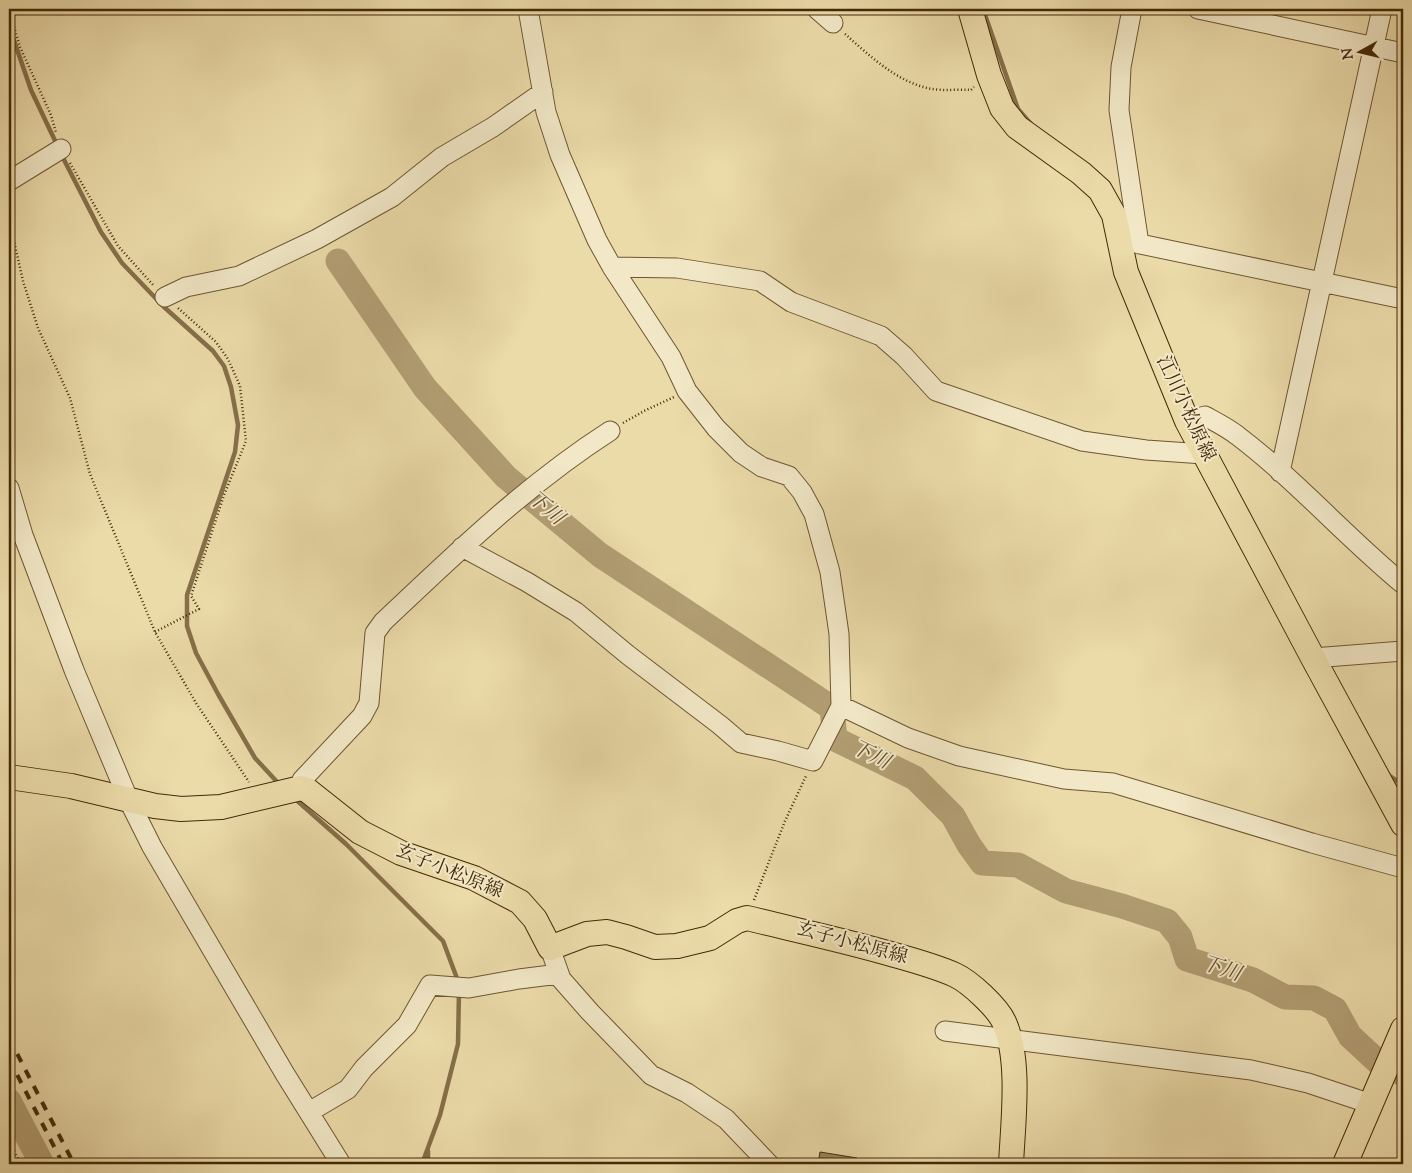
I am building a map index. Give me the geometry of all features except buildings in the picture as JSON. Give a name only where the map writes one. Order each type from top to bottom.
[{"type":"main road","name":"江川小松原線","points":[[970,9],[989,75],[1002,108],[1017,126],[1081,173],[1100,190],[1130,242],[1126,272],[1187,421],[1313,658],[1397,797],[1403,824]]},
{"type":"main road","points":[[9,777],[71,786],[129,801],[181,809],[221,807],[301,788]]},
{"type":"main road","name":"玄子小松原線","points":[[301,788],[307,790],[360,832],[401,854],[474,878],[520,902],[535,919],[550,948]]},
{"type":"main road","points":[[550,948],[587,934],[607,932],[655,947],[677,946],[710,938],[737,922],[748,918]]},
{"type":"main road","name":"玄子小松原線","points":[[748,918],[858,944],[921,962],[957,976],[987,1000],[1003,1020],[1010,1039],[1015,1084],[1011,1164]]},
{"type":"main road","points":[[1345,1164],[1403,1029]]},
{"type":"street","points":[[462,546],[576,612],[741,743],[813,761],[841,706],[839,634],[830,572],[814,514],[802,492],[789,476],[762,467],[741,453],[716,428],[686,391],[671,357],[612,267],[597,240],[560,155],[546,112],[528,9]]},
{"type":"street","points":[[817,9],[832,23]]},
{"type":"street","points":[[1132,9],[1121,67],[1119,110],[1130,242],[1403,299]]},
{"type":"street","points":[[1198,9],[1403,52]]},
{"type":"street","points":[[1280,472],[1382,9]]},
{"type":"street","points":[[165,297],[186,287],[239,276],[317,239],[392,197],[442,157],[494,127],[543,92]]},
{"type":"street","points":[[9,181],[62,149]]},
{"type":"street","points":[[612,267],[676,268],[760,281],[791,302],[881,336],[904,356],[936,391],[1082,441],[1146,450],[1204,454]]},
{"type":"street","points":[[1187,421],[1206,416],[1237,435],[1280,472],[1376,562],[1403,584]]},
{"type":"street","points":[[301,788],[302,780],[362,716],[369,702],[375,633],[383,622],[462,546],[517,499],[584,448],[610,431]]},
{"type":"street","points":[[9,488],[23,535],[74,670],[129,801],[157,855],[309,1112],[342,1164]]},
{"type":"street","points":[[1313,658],[1403,651]]},
{"type":"street","points":[[841,706],[908,738],[959,756],[1064,778],[1113,782],[1303,840],[1403,868]]},
{"type":"street","points":[[550,948],[561,979],[590,1012],[651,1074],[687,1093],[726,1119],[769,1164]]},
{"type":"street","points":[[309,1112],[348,1089],[364,1068],[407,1025],[430,985],[469,988],[559,974]]},
{"type":"street","points":[[945,1031],[1251,1070],[1308,1083],[1372,1104]]},
{"type":"path","points":[[9,10],[20,47],[51,115],[62,149],[118,246],[165,297],[216,342],[228,359],[240,386],[246,441],[224,495],[191,596],[199,609],[155,632]]},
{"type":"path","points":[[832,23],[878,63],[902,78],[932,89],[971,90],[989,75]]},
{"type":"path","points":[[9,219],[23,282],[38,328],[70,398],[90,474],[155,632],[196,703],[259,798]]},
{"type":"path","points":[[610,431],[644,411],[686,391]]},
{"type":"path","points":[[748,918],[785,821],[813,761]]},
{"type":"path","points":[[9,1142],[21,1164]]},
{"type":"waterway","points":[[983,9],[1018,109],[1031,124]]},
{"type":"waterway","points":[[9,26],[31,90],[58,147]]},
{"type":"waterway","points":[[61,154],[101,232],[122,263],[164,307],[213,351],[224,366],[231,387],[238,425],[235,452],[187,595],[187,626],[196,653],[255,758],[279,784]]},
{"type":"waterway","name":"下川","points":[[338,261],[425,388],[506,477],[600,555],[832,708],[835,739],[915,778],[953,816],[969,845],[982,863],[1018,865],[1066,891],[1122,906],[1167,921],[1180,937],[1187,959],[1253,980],[1285,997],[1314,998],[1335,1009],[1350,1036],[1378,1062],[1403,1074]]},
{"type":"waterway","points":[[1387,774],[1403,785]]},
{"type":"waterway","points":[[294,798],[346,844],[443,941],[458,981]]},
{"type":"waterway","points":[[422,1164],[440,1115],[458,1044],[459,991]]},
{"type":"waterway","points":[[9,1101],[42,1164]]},
{"type":"waterway","points":[[428,1151],[428,1164]]},
{"type":"railway","points":[[9,1038],[74,1164]]},
{"type":"railway","points":[[9,1059],[63,1164]]}]
